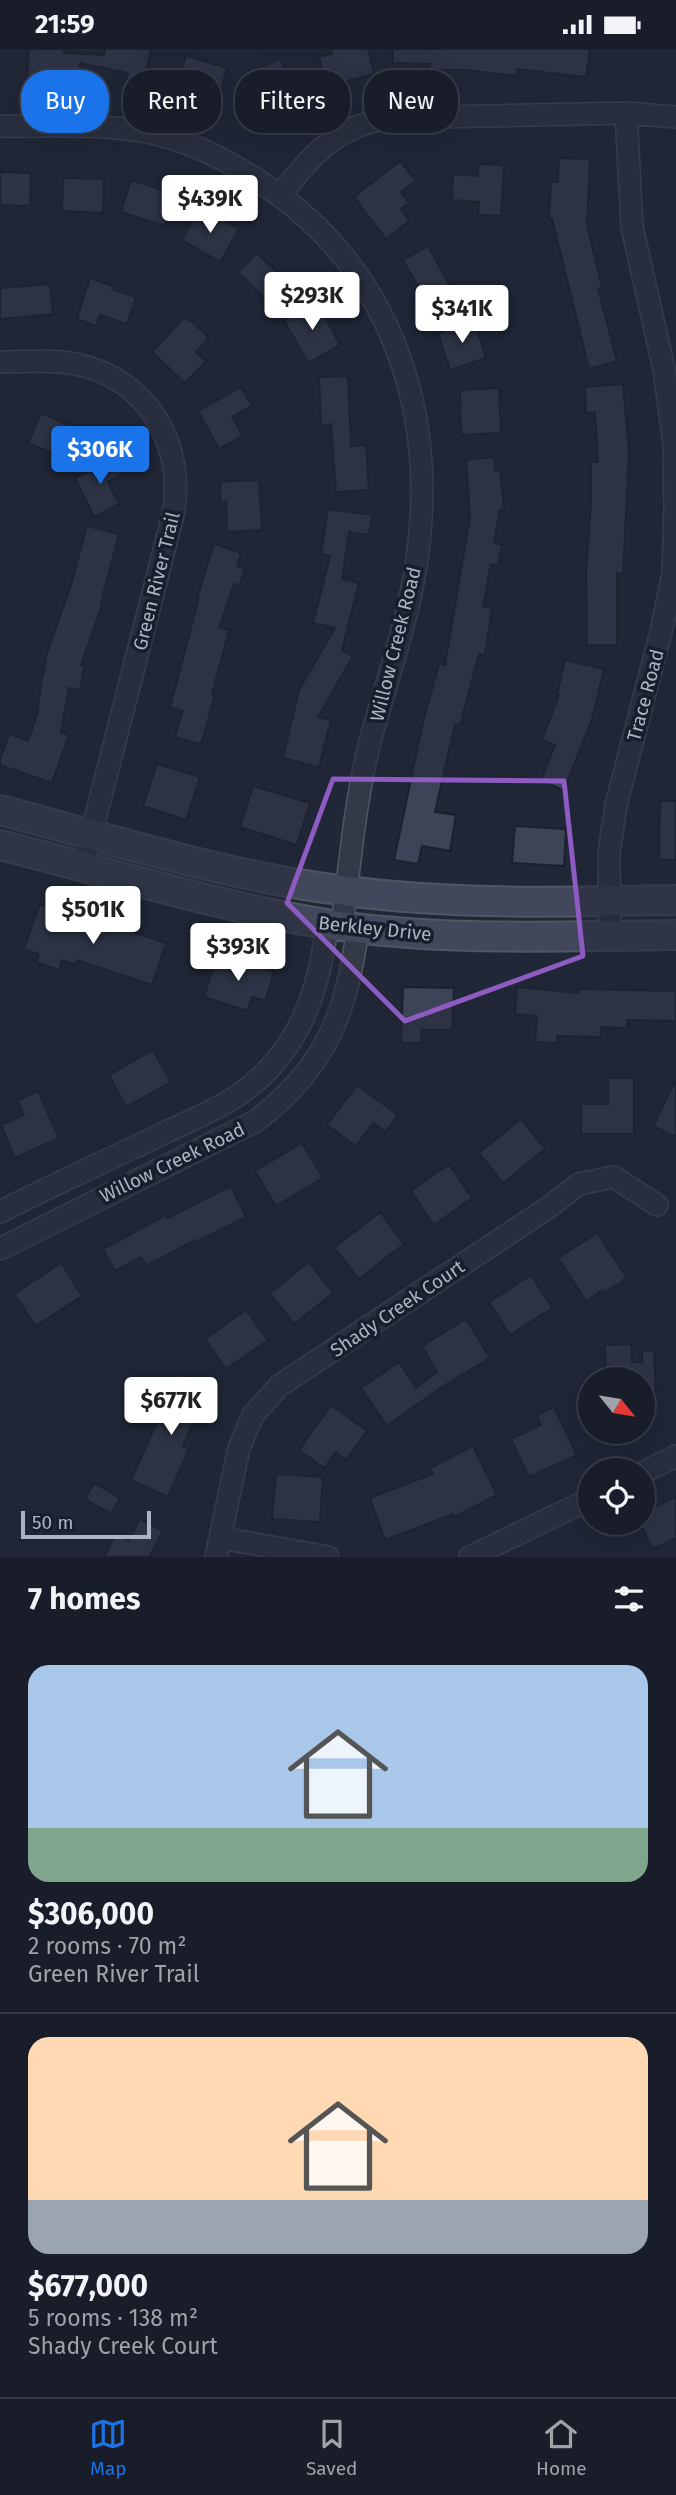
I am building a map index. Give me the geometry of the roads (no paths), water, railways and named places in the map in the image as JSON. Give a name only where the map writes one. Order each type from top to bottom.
[{"type":"street","points":[[280,195],[319,149],[344,131],[369,121],[391,118],[626,113],[676,117]]},
{"type":"street","name":"Trace Road","points":[[610,936],[608,853],[616,806],[661,632],[673,574],[675,508],[674,443],[664,369],[632,227],[626,113]]},
{"type":"street","name":"Willow Creek Road","points":[[0,126],[108,127],[148,132],[213,155],[280,195],[339,249],[388,324],[415,404],[422,489],[417,558],[408,608],[370,741],[342,926],[349,985],[336,1024],[312,1064],[292,1090],[256,1121],[7,1245]]},
{"type":"street","name":"Green River Trail","points":[[0,362],[53,361],[75,364],[99,371],[116,381],[142,401],[159,421],[170,443],[175,465],[176,498],[173,515],[83,866]]},
{"type":"street","name":"Berkley Drive","points":[[0,810],[233,871],[346,891],[445,901],[676,900]]},
{"type":"street","name":"Berkley Drive","points":[[0,845],[156,888],[342,926],[444,935],[529,938],[676,935]]},
{"type":"street","name":"Willow Creek Road","points":[[0,1211],[220,1106],[254,1083],[282,1053],[304,1019],[318,976],[342,926]]},
{"type":"street","name":"Shady Creek Court","points":[[218,1547],[239,1448],[253,1415],[279,1386],[549,1207],[579,1184],[614,1177],[657,1205]]},
{"type":"street","points":[[0,1211],[7,1245]]},
{"type":"street","points":[[655,1466],[676,1455]]},
{"type":"street","points":[[470,1557],[578,1505]]},
{"type":"street","points":[[218,1547],[328,1557]]}]
